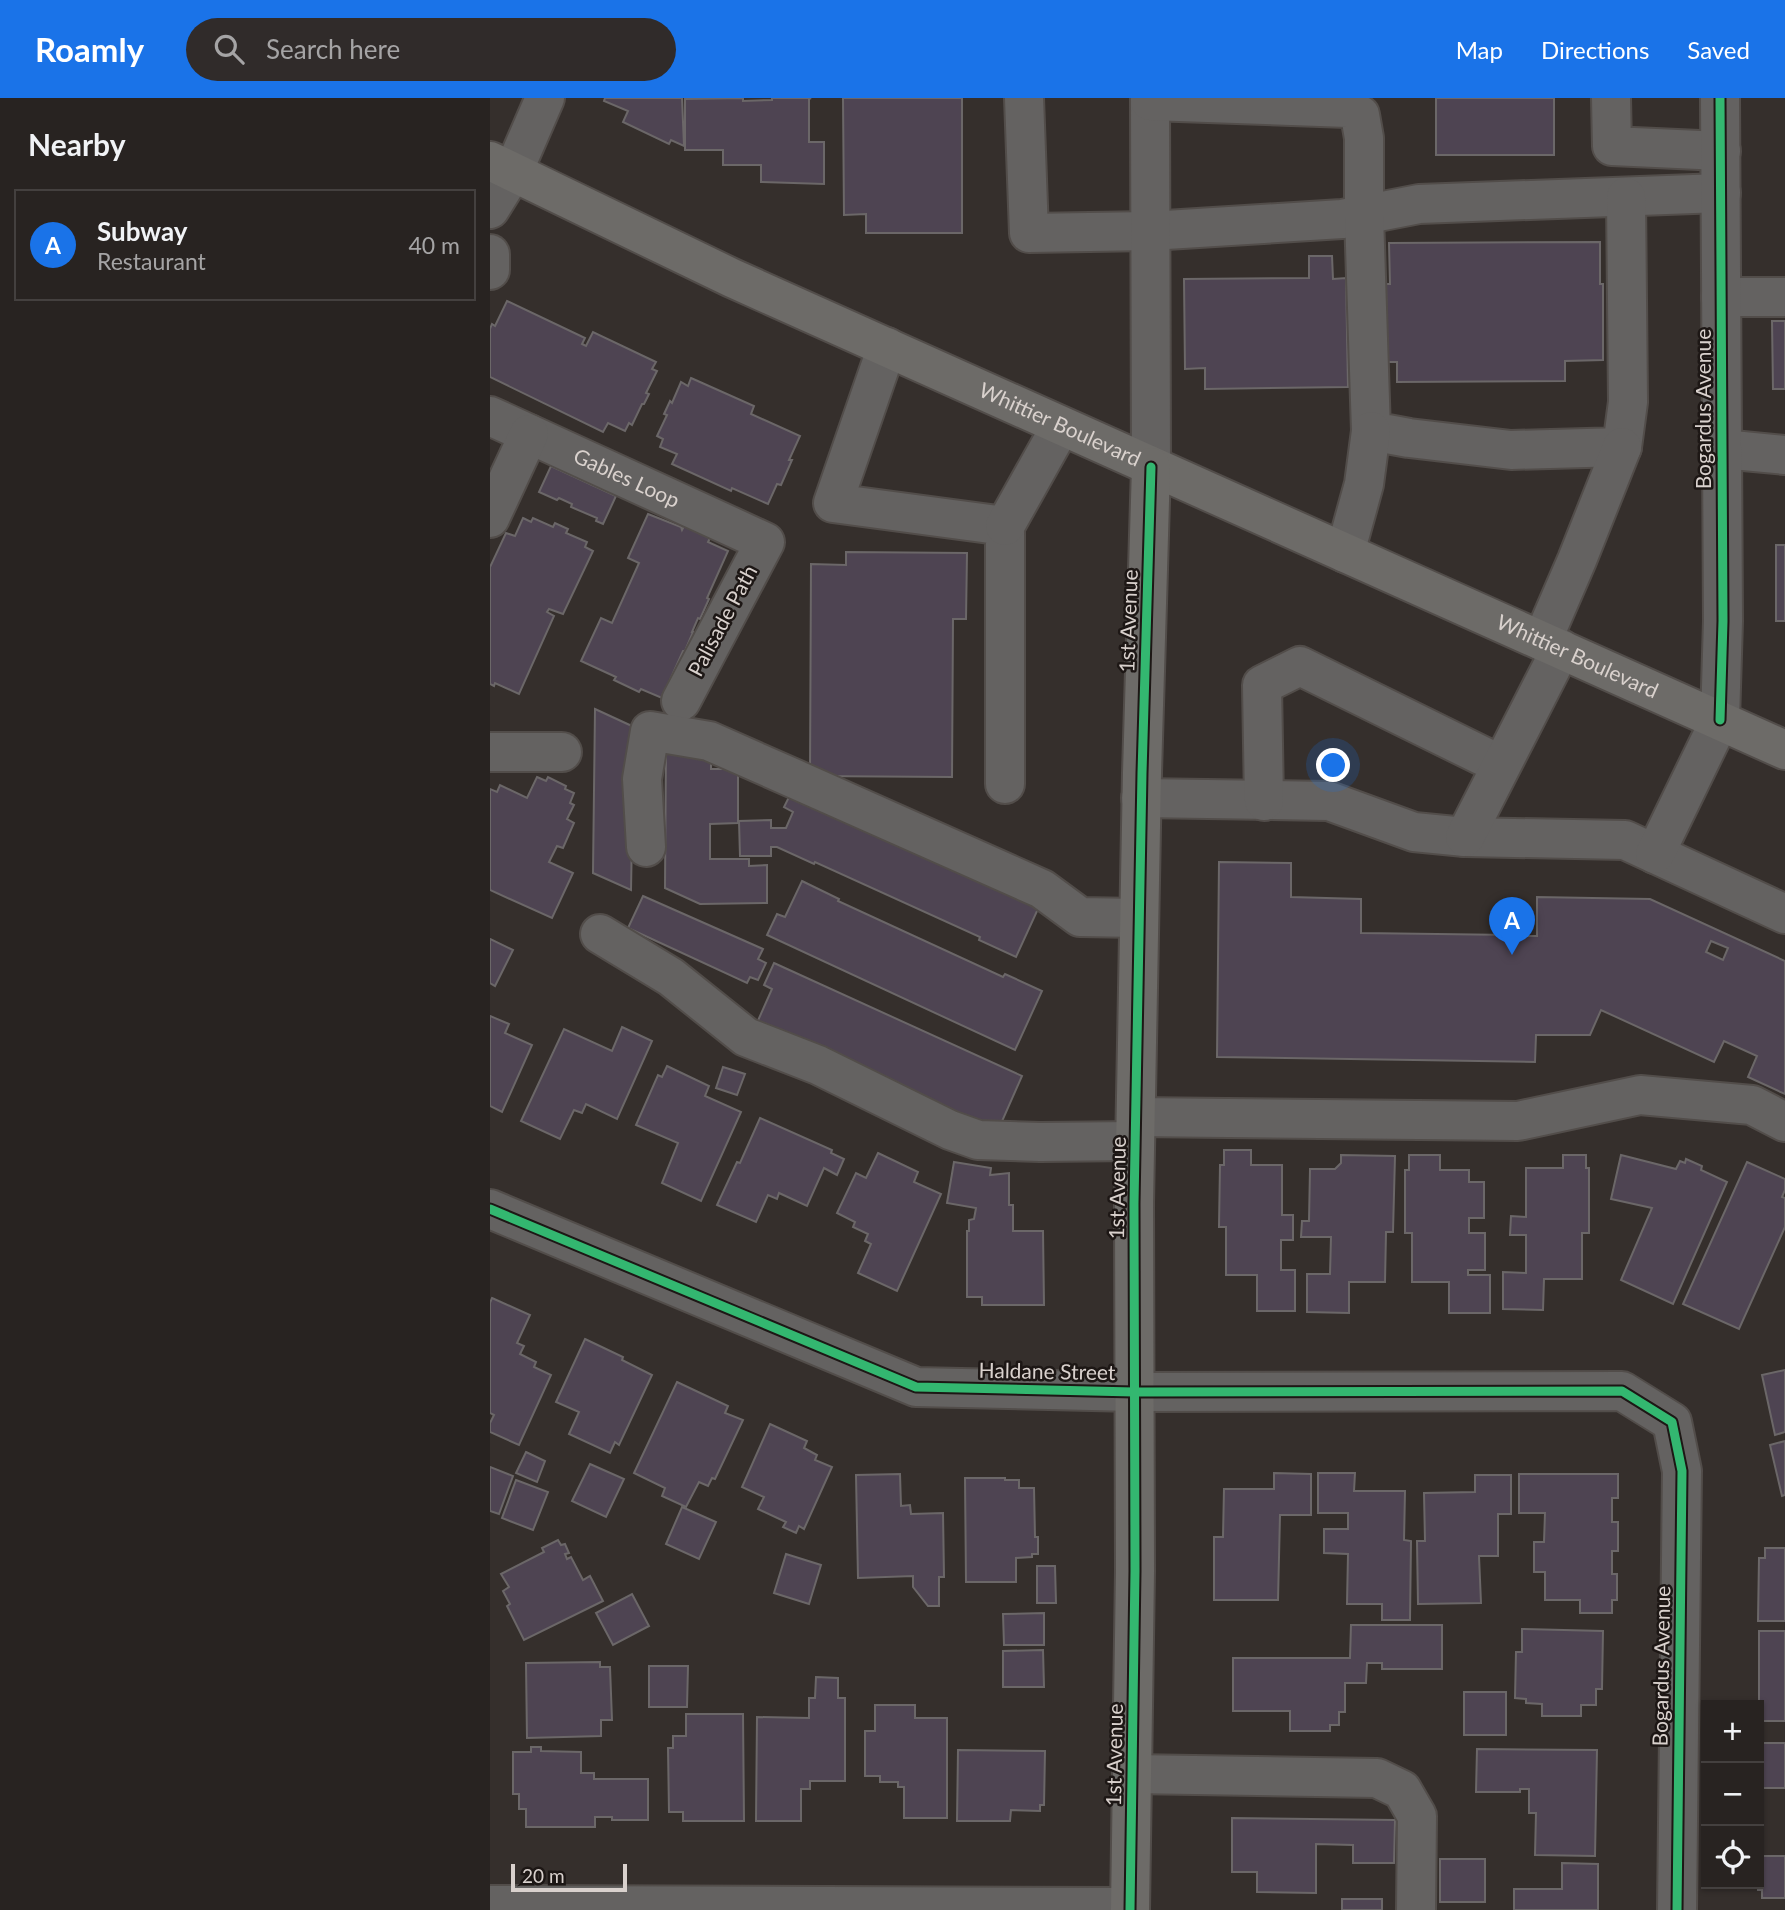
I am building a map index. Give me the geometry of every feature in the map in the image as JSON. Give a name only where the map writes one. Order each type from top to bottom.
[{"type":"main road","name":"Whittier Boulevard","points":[[502,167],[732,278],[1785,750]]},
{"type":"main road","name":"1st Avenue","points":[[1130,1909],[1136,1571],[1134,1392],[1139,918],[1151,467]]},
{"type":"street","points":[[490,209],[502,167],[545,98]]},
{"type":"street","points":[[1024,98],[1028,233],[1150,231],[1342,219],[1419,204],[1721,193]]},
{"type":"street","points":[[1611,98],[1612,146],[1721,151]]},
{"type":"street","name":"Bogardus Avenue","points":[[1720,98],[1723,621],[1720,719]]},
{"type":"street","points":[[1151,467],[1150,99],[1348,108],[1360,115],[1364,138],[1371,431],[1364,484],[1345,553]]},
{"type":"street","points":[[1465,837],[1502,765],[1552,645],[1577,560],[1622,447],[1628,402],[1626,197]]},
{"type":"street","points":[[490,254],[490,270]]},
{"type":"street","points":[[1721,297],[1785,297]]},
{"type":"street","points":[[887,348],[833,503],[1005,526]]},
{"type":"street","name":"Gables Loop","points":[[490,416],[765,542]]},
{"type":"street","points":[[1005,784],[1005,526],[1061,426]]},
{"type":"street","points":[[1371,431],[1511,450],[1622,447]]},
{"type":"street","points":[[490,518],[529,434]]},
{"type":"street","points":[[1722,449],[1785,455]]},
{"type":"street","name":"Palisade Path","points":[[681,701],[765,542]]},
{"type":"street","points":[[1264,801],[1262,685],[1300,666],[1502,765]]},
{"type":"street","points":[[1655,854],[1720,719]]},
{"type":"street","points":[[646,846],[642,779],[650,731],[709,741],[1042,889],[1080,918],[1139,918]]},
{"type":"street","points":[[490,752],[562,752]]},
{"type":"street","points":[[1141,798],[1329,801],[1414,832],[1465,837],[1625,840],[1785,914]]},
{"type":"street","points":[[600,934],[671,977],[746,1037],[818,1065],[950,1130],[978,1140],[1040,1142],[1136,1129],[1518,1121],[1640,1096],[1752,1105],[1785,1122]]},
{"type":"street","name":"Haldane Street","points":[[490,1209],[916,1387],[1134,1392],[1622,1391],[1672,1422]]},
{"type":"street","name":"Bogardus Avenue","points":[[1672,1422],[1682,1471],[1677,1910]]},
{"type":"street","points":[[1132,1774],[1377,1778],[1402,1790],[1417,1816],[1416,1910]]},
{"type":"street","points":[[490,1905],[1130,1909]]},
{"type":"building","points":[[605,98],[682,98],[684,146],[671,140],[669,144],[623,122],[628,111],[604,101]]},
{"type":"building","points":[[743,98],[743,101],[811,98],[809,142],[824,142],[824,184],[761,182],[761,165],[723,165],[723,150],[685,150],[685,99]]},
{"type":"building","points":[[843,98],[962,98],[962,233],[866,233],[866,214],[844,215]]},
{"type":"building","points":[[1436,98],[1554,98],[1554,155],[1436,155]]},
{"type":"building","points":[[1600,242],[1603,360],[1565,361],[1565,381],[1397,382],[1397,362],[1387,362],[1386,284],[1390,284],[1389,243]]},
{"type":"building","points":[[1309,256],[1332,256],[1333,279],[1346,278],[1348,387],[1205,389],[1205,368],[1185,369],[1184,279],[1309,278]]},
{"type":"building","points":[[507,301],[585,338],[582,344],[586,346],[593,332],[656,362],[652,369],[657,371],[646,393],[649,394],[632,425],[629,423],[625,431],[608,423],[603,432],[490,377],[490,329],[492,324],[495,326]]},
{"type":"building","points":[[1772,321],[1785,321],[1785,389],[1773,389]]},
{"type":"building","points":[[691,378],[754,406],[751,414],[800,436],[781,485],[777,484],[768,504],[732,488],[731,491],[672,464],[677,454],[660,447],[663,439],[657,436],[667,415],[664,414],[681,382],[688,386]]},
{"type":"building","points":[[551,466],[616,496],[603,524],[596,521],[597,518],[571,507],[572,504],[539,492]]},
{"type":"building","points":[[648,514],[681,527],[682,530],[684,526],[710,538],[708,542],[728,551],[707,598],[709,599],[662,698],[641,689],[639,692],[614,680],[616,677],[581,661],[601,618],[612,623],[639,563],[628,558]]},
{"type":"building","points":[[523,518],[531,522],[533,518],[553,527],[555,523],[568,529],[566,533],[587,542],[585,547],[593,551],[563,614],[549,609],[547,612],[554,616],[519,694],[495,683],[494,686],[490,684],[490,567],[506,533],[515,536]]},
{"type":"building","points":[[1776,545],[1785,545],[1785,621],[1776,621]]},
{"type":"building","points":[[846,552],[967,553],[966,619],[953,619],[952,777],[810,776],[811,564],[846,565]]},
{"type":"building","points":[[595,709],[634,727],[631,890],[593,873]]},
{"type":"building","points":[[666,747],[711,752],[711,769],[738,769],[738,823],[710,824],[710,859],[749,859],[749,866],[767,865],[767,903],[700,904],[665,888]]},
{"type":"building","points":[[537,777],[546,781],[548,777],[574,793],[570,803],[574,805],[567,819],[574,823],[563,848],[557,846],[549,862],[573,873],[552,918],[490,890],[490,789],[497,792],[500,785],[527,798]]},
{"type":"building","points":[[794,787],[1043,898],[1016,957],[979,940],[980,937],[777,847],[771,847],[771,856],[740,856],[739,821],[771,820],[771,828],[786,828],[793,812],[784,807]]},
{"type":"building","points":[[1219,862],[1291,863],[1291,897],[1361,899],[1361,933],[1512,935],[1512,911],[1527,911],[1527,936],[1537,936],[1537,897],[1650,899],[1785,961],[1785,1094],[1748,1077],[1757,1056],[1724,1041],[1714,1062],[1601,1010],[1590,1035],[1536,1035],[1535,1062],[1217,1057]],"holes":[[[1711,941],[1728,948],[1723,960],[1706,952]]]},
{"type":"building","points":[[802,881],[839,899],[838,901],[1003,977],[1005,974],[1042,991],[1015,1050],[767,935],[777,914],[785,917]]},
{"type":"building","points":[[643,896],[763,949],[758,959],[766,963],[758,980],[750,977],[747,983],[628,928]]},
{"type":"building","points":[[490,939],[513,950],[495,986],[490,983]]},
{"type":"building","points":[[774,963],[1022,1076],[996,1135],[756,1025],[772,989],[764,985]]},
{"type":"building","points":[[490,1016],[509,1024],[505,1033],[532,1045],[502,1112],[490,1106]]},
{"type":"building","points":[[622,1027],[652,1041],[617,1119],[586,1104],[582,1113],[574,1110],[560,1139],[521,1121],[564,1029],[612,1051]]},
{"type":"building","points":[[667,1066],[709,1086],[705,1096],[741,1112],[701,1201],[662,1183],[678,1143],[636,1125],[658,1075],[662,1077]]},
{"type":"building","points":[[723,1067],[745,1074],[737,1095],[716,1088]]},
{"type":"building","points":[[760,1118],[832,1150],[831,1153],[844,1159],[837,1175],[824,1168],[807,1206],[779,1193],[777,1199],[768,1195],[756,1222],[717,1205]]},
{"type":"building","points":[[1224,1150],[1251,1150],[1251,1165],[1282,1165],[1282,1215],[1293,1215],[1293,1240],[1281,1240],[1281,1270],[1295,1270],[1295,1311],[1257,1311],[1257,1275],[1226,1275],[1226,1227],[1219,1227],[1220,1165],[1224,1165]]},
{"type":"building","points":[[878,1153],[918,1172],[914,1182],[941,1194],[897,1291],[858,1273],[871,1244],[865,1241],[868,1234],[853,1227],[855,1222],[837,1213],[856,1173],[866,1178]]},
{"type":"building","points":[[1341,1155],[1395,1156],[1393,1232],[1386,1232],[1385,1282],[1349,1282],[1349,1313],[1307,1312],[1307,1274],[1330,1274],[1331,1237],[1301,1237],[1302,1221],[1309,1221],[1310,1169],[1335,1169],[1341,1163]]},
{"type":"building","points":[[1409,1155],[1440,1155],[1440,1170],[1469,1170],[1469,1182],[1484,1182],[1484,1218],[1469,1218],[1469,1233],[1485,1233],[1485,1270],[1468,1270],[1468,1275],[1490,1275],[1490,1313],[1449,1313],[1449,1282],[1412,1282],[1412,1233],[1405,1233],[1405,1170],[1409,1170]]},
{"type":"building","points":[[1563,1155],[1586,1155],[1586,1168],[1589,1168],[1589,1233],[1582,1233],[1582,1279],[1544,1279],[1543,1310],[1503,1309],[1503,1272],[1526,1273],[1526,1235],[1510,1235],[1511,1216],[1526,1217],[1526,1168],[1563,1168]]},
{"type":"building","points":[[1621,1155],[1676,1169],[1680,1161],[1685,1163],[1686,1159],[1702,1166],[1701,1170],[1727,1182],[1673,1304],[1621,1280],[1652,1208],[1611,1199]]},
{"type":"building","points":[[954,1162],[991,1168],[990,1175],[1009,1173],[1009,1205],[1013,1205],[1013,1231],[1043,1231],[1044,1305],[982,1305],[982,1297],[967,1297],[967,1231],[969,1220],[974,1219],[976,1208],[947,1203]]},
{"type":"building","points":[[1747,1162],[1785,1179],[1782,1197],[1785,1198],[1785,1227],[1739,1329],[1683,1304]]},
{"type":"building","points":[[492,1298],[530,1315],[517,1343],[524,1346],[520,1354],[536,1362],[534,1367],[551,1375],[519,1445],[490,1432],[494,1415],[490,1413]]},
{"type":"building","points":[[585,1339],[623,1357],[622,1360],[652,1375],[619,1445],[615,1442],[610,1453],[569,1434],[579,1412],[556,1402]]},
{"type":"building","points":[[1785,1370],[1785,1432],[1775,1435],[1762,1375]]},
{"type":"building","points":[[677,1382],[728,1406],[725,1413],[743,1420],[715,1479],[712,1478],[708,1486],[699,1482],[686,1507],[662,1496],[665,1488],[634,1473]]},
{"type":"building","points":[[770,1424],[807,1441],[804,1448],[817,1455],[815,1460],[832,1467],[804,1529],[799,1526],[796,1533],[783,1527],[786,1522],[758,1509],[764,1497],[742,1487]]},
{"type":"building","points":[[1785,1441],[1785,1495],[1782,1496],[1770,1445]]},
{"type":"building","points":[[526,1452],[545,1461],[537,1482],[516,1473]]},
{"type":"building","points":[[590,1464],[624,1479],[606,1517],[572,1501]]},
{"type":"building","points":[[490,1467],[513,1476],[499,1514],[490,1511]]},
{"type":"building","points":[[1274,1473],[1311,1474],[1311,1515],[1280,1515],[1278,1600],[1214,1600],[1214,1537],[1223,1537],[1224,1489],[1274,1489]]},
{"type":"building","points":[[1318,1473],[1355,1473],[1354,1491],[1405,1491],[1404,1540],[1411,1541],[1410,1620],[1382,1620],[1382,1604],[1347,1604],[1348,1554],[1324,1553],[1324,1529],[1348,1529],[1348,1513],[1318,1513]]},
{"type":"building","points":[[900,1474],[901,1506],[910,1505],[911,1514],[943,1513],[944,1577],[939,1577],[939,1606],[928,1606],[913,1587],[913,1576],[858,1578],[856,1475]]},
{"type":"building","points":[[1519,1474],[1618,1474],[1618,1498],[1612,1498],[1612,1522],[1618,1522],[1618,1551],[1612,1551],[1612,1574],[1617,1574],[1617,1600],[1612,1600],[1612,1613],[1580,1613],[1580,1600],[1545,1600],[1545,1572],[1534,1572],[1534,1542],[1544,1542],[1545,1513],[1519,1513]]},
{"type":"building","points":[[1475,1475],[1511,1475],[1511,1514],[1498,1514],[1498,1556],[1479,1556],[1481,1603],[1418,1604],[1417,1541],[1425,1541],[1424,1493],[1475,1492]]},
{"type":"building","points":[[965,1478],[1019,1480],[1019,1488],[1034,1488],[1038,1554],[1016,1558],[1016,1582],[966,1582]]},
{"type":"building","points":[[516,1480],[548,1492],[533,1530],[502,1518]]},
{"type":"building","points":[[682,1507],[716,1522],[699,1559],[666,1544]]},
{"type":"building","points":[[558,1540],[561,1545],[565,1544],[569,1553],[565,1554],[567,1559],[571,1557],[583,1580],[590,1576],[603,1601],[524,1640],[507,1606],[510,1604],[503,1591],[509,1587],[501,1574],[544,1552],[542,1548]]},
{"type":"building","points":[[1765,1548],[1785,1548],[1785,1621],[1758,1621],[1759,1558],[1765,1558]]},
{"type":"building","points":[[786,1554],[821,1565],[809,1604],[774,1593]]},
{"type":"building","points":[[1037,1566],[1055,1566],[1056,1603],[1037,1603]]},
{"type":"building","points":[[632,1594],[649,1626],[613,1645],[596,1613]]},
{"type":"building","points":[[1044,1613],[1044,1645],[1004,1645],[1003,1614]]},
{"type":"building","points":[[1351,1625],[1442,1625],[1442,1669],[1382,1669],[1382,1663],[1367,1663],[1366,1683],[1345,1683],[1345,1712],[1339,1712],[1339,1725],[1330,1725],[1330,1731],[1290,1731],[1290,1711],[1233,1711],[1233,1658],[1350,1658]]},
{"type":"building","points":[[1522,1629],[1603,1631],[1602,1689],[1596,1689],[1596,1705],[1581,1705],[1581,1716],[1542,1716],[1542,1704],[1526,1703],[1526,1699],[1515,1698],[1516,1652],[1522,1652]]},
{"type":"building","points":[[1759,1631],[1785,1631],[1785,1721],[1764,1721],[1764,1700],[1759,1700]]},
{"type":"building","points":[[1043,1650],[1044,1687],[1003,1687],[1003,1651]]},
{"type":"building","points":[[600,1662],[600,1667],[610,1667],[612,1720],[601,1720],[601,1736],[527,1738],[526,1663]]},
{"type":"building","points":[[649,1666],[688,1666],[687,1707],[649,1707]]},
{"type":"building","points":[[816,1677],[838,1678],[838,1698],[845,1698],[845,1781],[810,1781],[810,1789],[801,1789],[801,1821],[756,1821],[757,1717],[809,1718],[809,1698],[815,1698]]},
{"type":"building","points":[[1464,1692],[1506,1692],[1506,1735],[1464,1735]]},
{"type":"building","points":[[875,1705],[915,1705],[915,1718],[947,1718],[947,1818],[904,1818],[904,1787],[898,1787],[898,1782],[880,1782],[880,1776],[865,1776],[865,1731],[875,1731]]},
{"type":"building","points":[[686,1714],[743,1714],[744,1821],[683,1821],[683,1812],[669,1812],[668,1748],[673,1748],[673,1736],[686,1736]]},
{"type":"building","points":[[1764,1743],[1785,1743],[1785,1788],[1764,1788]]},
{"type":"building","points":[[531,1747],[541,1747],[541,1751],[581,1752],[581,1773],[594,1773],[594,1779],[648,1779],[648,1820],[595,1817],[595,1827],[526,1827],[526,1809],[519,1809],[519,1794],[513,1794],[513,1752],[531,1752]]},
{"type":"building","points":[[1477,1749],[1597,1750],[1595,1856],[1535,1855],[1536,1813],[1529,1813],[1529,1789],[1520,1789],[1520,1792],[1476,1792]]},
{"type":"building","points":[[958,1750],[1045,1751],[1044,1805],[1040,1805],[1040,1811],[1011,1810],[1010,1821],[957,1821]]},
{"type":"building","points":[[1232,1818],[1395,1820],[1394,1863],[1353,1863],[1353,1845],[1316,1844],[1316,1893],[1257,1892],[1257,1872],[1232,1872]]},
{"type":"building","points":[[1764,1856],[1785,1856],[1785,1898],[1762,1898],[1762,1890],[1758,1890],[1764,1889]]},
{"type":"building","points":[[1440,1859],[1485,1859],[1485,1902],[1440,1902]]},
{"type":"building","points":[[1562,1863],[1598,1864],[1598,1910],[1514,1910],[1514,1889],[1562,1889]]},
{"type":"building","points":[[1342,1899],[1382,1899],[1382,1910],[1342,1910]]},
{"type":"cycle path","points":[[1720,98],[1723,621],[1720,720]]},
{"type":"cycle path","points":[[1130,1910],[1135,1571],[1134,1204],[1151,467]]},
{"type":"cycle path","points":[[490,1209],[916,1387],[1134,1392],[1622,1391],[1672,1422],[1682,1471],[1677,1910]]},
{"type":"place","name":"Subway","points":[[1512,955]]}]
